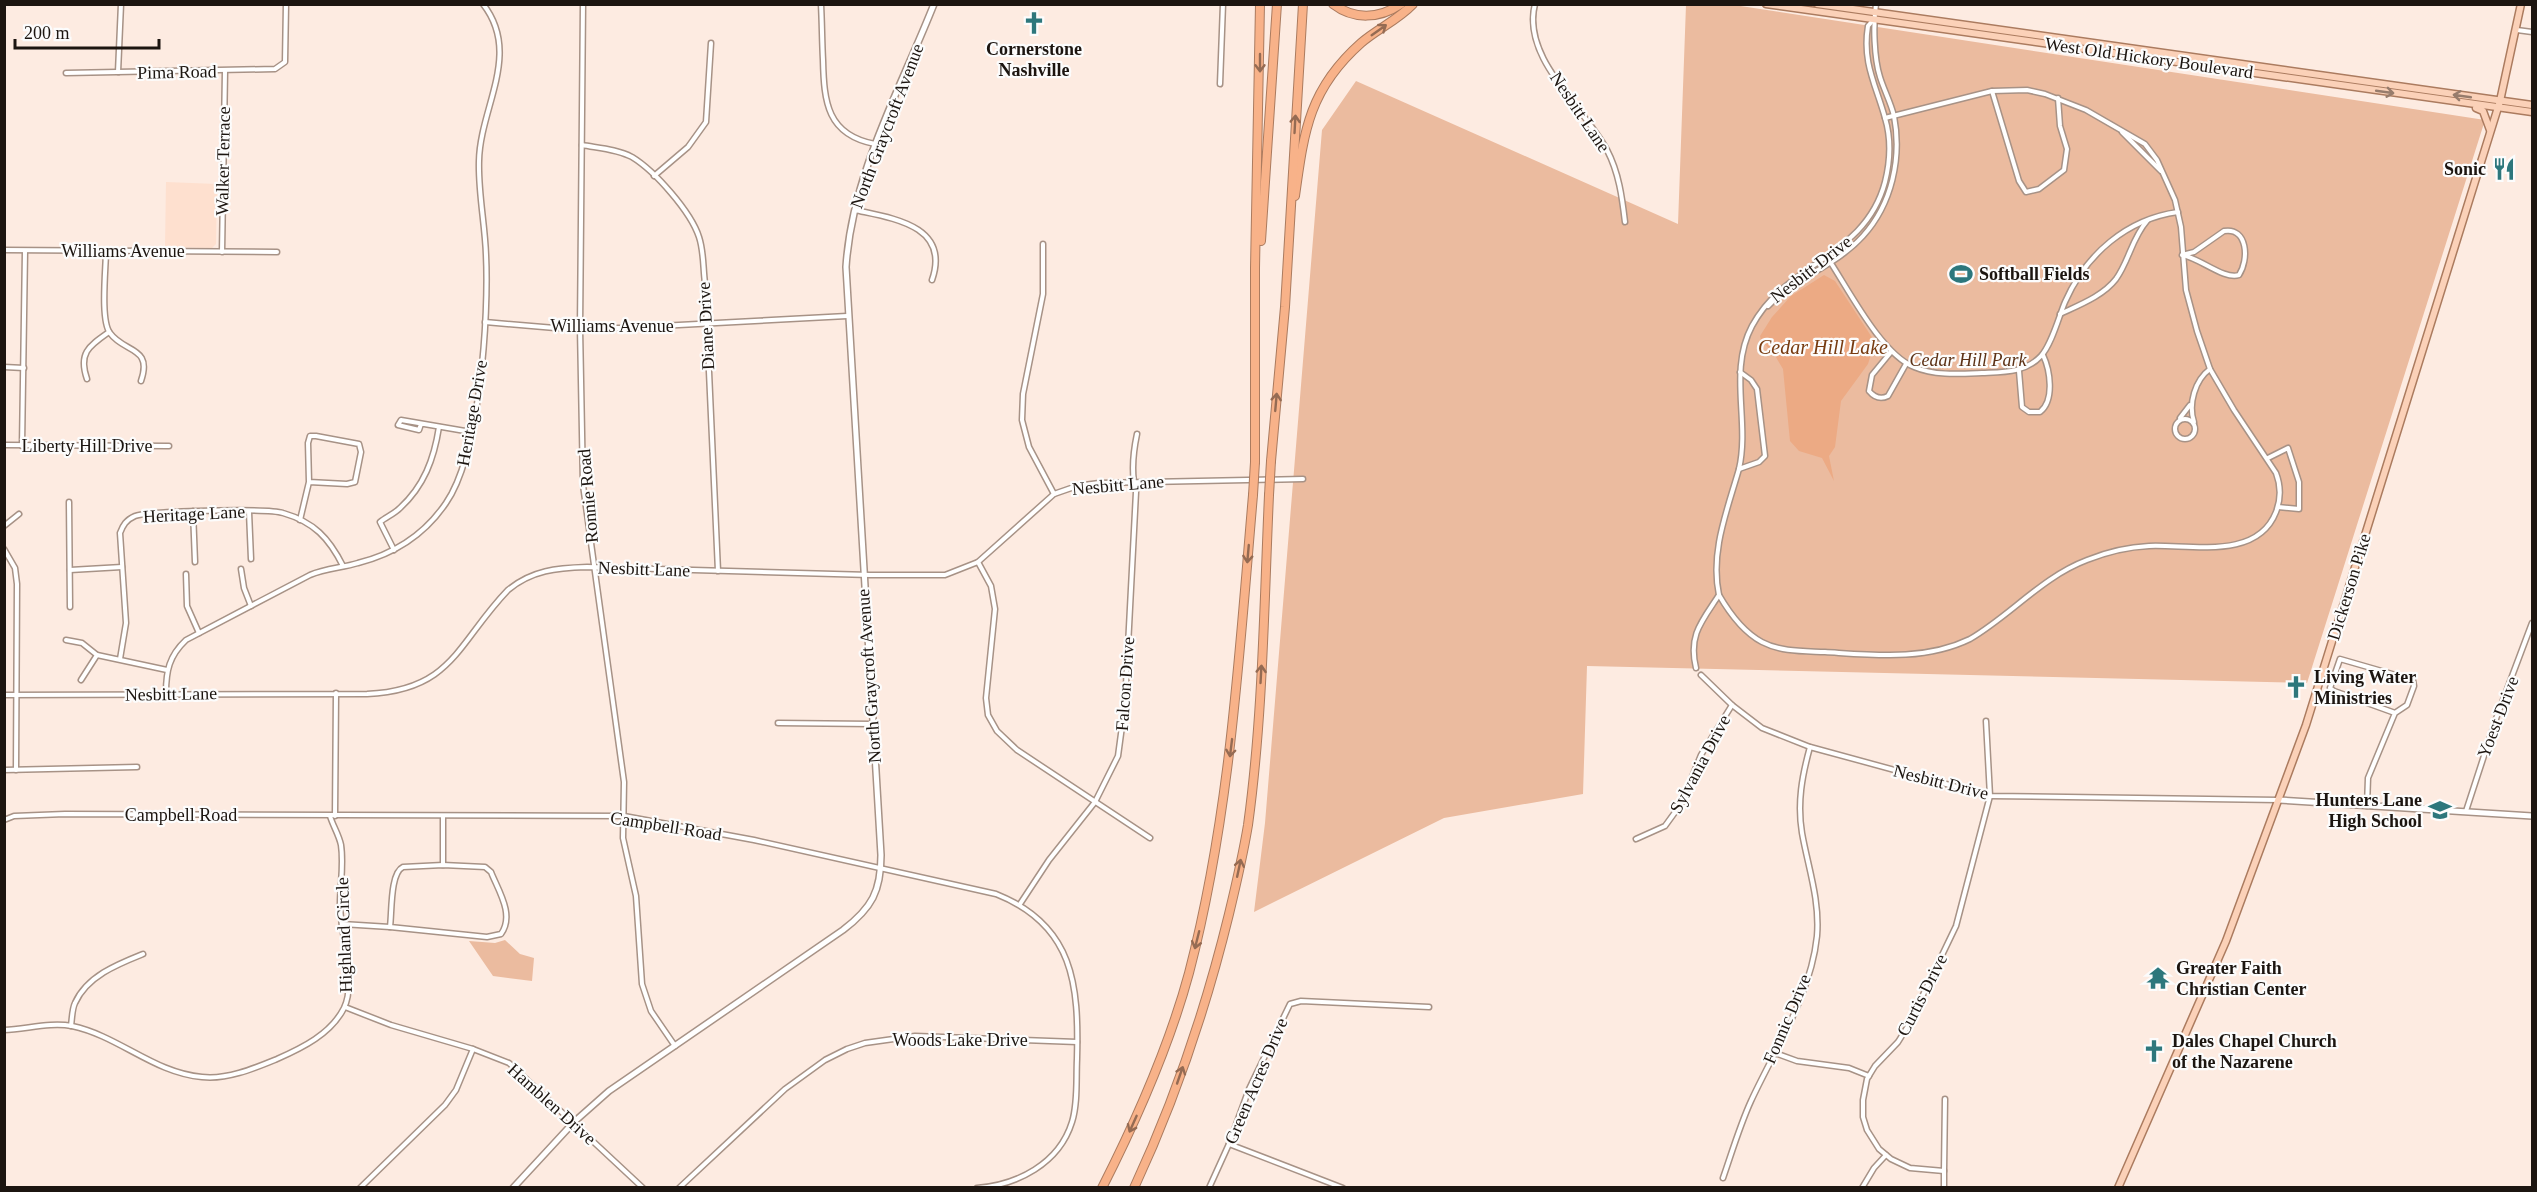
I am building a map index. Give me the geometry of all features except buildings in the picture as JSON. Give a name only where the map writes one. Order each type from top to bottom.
[{"type":"highway","points":[[1102,1188],[1145,1096],[1178,1009],[1205,906],[1218,840],[1231,748],[1255,462],[1255,268],[1260,4]]},
{"type":"highway","points":[[1256,308],[1277,4]]},
{"type":"highway","points":[[1134,1188],[1172,1098],[1194,1034],[1219,954],[1247,827],[1257,745],[1271,461],[1285,307],[1303,4]]},
{"type":"highway","points":[[1332,4],[1344,12],[1367,16],[1385,13],[1401,4]]},
{"type":"highway","points":[[1288,245],[1304,135],[1317,99],[1346,57],[1413,4]]},
{"type":"main road","name":"West Old Hickory Boulevard","points":[[1766,4],[1875,16],[2532,105]]},
{"type":"main road","name":"West Old Hickory Boulevard","points":[[1817,4],[1875,16],[2443,101],[2532,112]]},
{"type":"main road","name":"Dickerson Pike","points":[[2118,1188],[2226,941],[2310,710],[2498,109],[2521,4]]},
{"type":"main road","points":[[2443,101],[2479,108],[2486,117],[2490,131]]},
{"type":"street","points":[[118,72],[121,4]]},
{"type":"street","name":"Pima Road","points":[[66,73],[275,69],[285,62],[286,4]]},
{"type":"street","name":"Heritage Drive","points":[[165,693],[167,670],[174,653],[180,646],[199,633],[310,575],[369,560],[394,550],[428,525],[449,499],[462,472],[480,375],[485,321],[486,255],[479,185],[479,153],[501,56],[497,30],[483,4]]},
{"type":"street","name":"Ronnie Road","points":[[583,4],[580,328],[583,485],[624,782],[625,852],[636,897],[642,984],[651,1011],[675,1046]]},
{"type":"street","points":[[821,4],[827,109],[843,131],[864,142],[876,145]]},
{"type":"street","name":"North Graycroft Avenue","points":[[513,1188],[574,1122],[609,1091],[852,923],[866,910],[877,892],[881,868],[847,316],[846,260],[854,210],[876,145],[934,4]]},
{"type":"street","points":[[1220,84],[1223,4]]},
{"type":"street","name":"Nesbitt Lane","points":[[1535,4],[1533,23],[1541,55],[1598,134],[1610,155],[1622,190],[1625,222]]},
{"type":"street","points":[[1875,16],[1876,4]]},
{"type":"street","name":"Nesbitt Drive","points":[[1757,318],[1783,292],[1831,264],[1868,231],[1887,198],[1896,158],[1893,115],[1878,69],[1875,16]]},
{"type":"street","name":"Nesbitt Drive","points":[[1719,596],[1716,552],[1739,469],[1743,431],[1740,372],[1743,349],[1757,318],[1778,290],[1827,257],[1863,227],[1881,195],[1888,161],[1885,118],[1873,86],[1868,62],[1868,26],[1875,16]]},
{"type":"street","points":[[2517,30],[2532,32]]},
{"type":"street","points":[[654,176],[688,147],[706,122],[711,43]]},
{"type":"street","name":"Walker Terrace","points":[[222,252],[225,71]]},
{"type":"street","points":[[1696,668],[1693,639],[1699,625],[1719,596],[1748,633],[1764,643],[1781,649],[1889,656],[1926,652],[1949,648],[1970,639],[2049,580],[2085,560],[2135,547],[2238,545],[2264,531],[2278,507],[2279,479],[2268,458],[2234,410],[2210,369],[2189,305],[2178,212],[2164,173],[2150,148],[2114,125],[2058,98],[2027,90],[1992,91],[1885,118]]},
{"type":"street","points":[[1992,91],[2019,181],[2026,192],[2039,189],[2064,170],[2067,149],[2060,126],[2058,98]]},
{"type":"street","points":[[2114,125],[2164,173]]},
{"type":"street","name":"Diane Drive","points":[[582,145],[632,157],[654,176],[690,218],[700,240],[718,571]]},
{"type":"street","points":[[854,210],[903,221],[918,228],[927,237],[934,253],[935,273],[932,280]]},
{"type":"street","points":[[1827,257],[1891,352],[1906,364],[1916,369],[1948,374],[2019,371],[2043,355],[2073,287],[2096,256],[2119,233],[2150,219],[2178,212]]},
{"type":"street","points":[[2060,314],[2086,302],[2109,287],[2116,279],[2136,235],[2150,219]]},
{"type":"street","points":[[2224,231],[2235,231],[2243,240],[2244,261],[2241,272],[2235,277],[2228,276],[2196,258],[2182,255],[2194,252],[2224,231]]},
{"type":"street","points":[[1043,244],[1043,294],[1023,394],[1022,420],[1029,447],[1054,494]]},
{"type":"street","name":"Williams Avenue","points":[[4,250],[277,252]]},
{"type":"street","points":[[106,250],[106,320],[109,332],[140,356],[144,362],[141,381]]},
{"type":"street","points":[[21,446],[25,251]]},
{"type":"street","name":"Williams Avenue","points":[[485,321],[580,328],[706,325],[847,316]]},
{"type":"street","points":[[87,379],[83,364],[84,355],[109,332]]},
{"type":"street","points":[[1891,352],[1870,380],[1869,391],[1872,395],[1881,398],[1888,396],[1906,364]]},
{"type":"street","points":[[2019,371],[2022,407],[2029,412],[2040,412],[2047,404],[2050,372],[2043,355]]},
{"type":"street","points":[[4,367],[24,368]]},
{"type":"street","points":[[2192,402],[2178,422],[2175,431],[2184,439],[2193,435],[2195,425],[2191,412],[2192,402],[2199,379],[2210,369]]},
{"type":"street","points":[[1739,469],[1759,462],[1765,456],[1757,389],[1751,380],[1740,372]]},
{"type":"street","points":[[2178,422],[2187,418],[2195,425]]},
{"type":"street","points":[[421,424],[419,430],[398,425],[401,420],[471,432]]},
{"type":"street","points":[[394,550],[381,525],[382,520],[399,508],[422,482],[433,458],[440,427]]},
{"type":"street","name":"Falcon Drive","points":[[1020,904],[1047,864],[1095,802],[1118,756],[1132,562],[1136,492],[1133,482],[1137,434]]},
{"type":"street","points":[[300,519],[309,482],[308,443],[310,436],[359,444],[361,452],[355,482],[347,484],[309,482]]},
{"type":"street","name":"Liberty Hill Drive","points":[[4,445],[169,446]]},
{"type":"street","points":[[2268,458],[2288,448],[2297,473],[2299,508],[2278,507]]},
{"type":"street","name":"Nesbitt Lane","points":[[4,695],[386,693],[424,682],[447,666],[500,598],[514,584],[530,575],[551,569],[945,575],[978,562],[1054,494],[1087,484],[1303,479]]},
{"type":"street","points":[[69,502],[70,607]]},
{"type":"street","points":[[193,511],[195,562]]},
{"type":"street","name":"Heritage Lane","points":[[120,659],[126,623],[120,533],[125,523],[136,516],[193,511],[282,513],[300,519],[325,536],[334,546],[343,566]]},
{"type":"street","points":[[249,512],[251,559]]},
{"type":"street","points":[[4,526],[20,514]]},
{"type":"street","points":[[4,549],[12,559],[16,575],[16,770]]},
{"type":"street","points":[[978,562],[991,586],[995,609],[986,693],[990,719],[1009,744],[1150,838]]},
{"type":"street","points":[[70,570],[122,567]]},
{"type":"street","points":[[241,569],[244,588],[251,606]]},
{"type":"street","points":[[186,574],[187,606],[199,633]]},
{"type":"street","name":"Yoest Drive","points":[[2466,811],[2497,716],[2532,623]]},
{"type":"street","points":[[66,640],[82,643],[97,655],[167,670]]},
{"type":"street","points":[[81,680],[97,655]]},
{"type":"street","points":[[2367,806],[2368,778],[2395,713],[2407,705],[2414,686],[2413,680],[2340,659],[2330,688],[2395,713]]},
{"type":"street","name":"Nesbitt Drive","points":[[1701,675],[1732,705],[1762,728],[1810,747],[1990,796],[2279,800]]},
{"type":"street","points":[[333,816],[336,693]]},
{"type":"street","name":"Sylvania Drive","points":[[1636,839],[1665,826],[1681,804],[1701,755],[1732,705]]},
{"type":"street","name":"Curtis Drive","points":[[1944,1171],[1910,1168],[1886,1155],[1873,1140],[1863,1117],[1863,1100],[1869,1076],[1898,1042],[1908,1026],[1956,926],[1990,796],[1986,721]]},
{"type":"street","points":[[778,723],[873,724]]},
{"type":"street","name":"Fonnic Drive","points":[[1723,1178],[1750,1103],[1787,1030],[1806,980],[1816,937],[1815,894],[1802,832],[1800,800],[1801,780],[1810,747]]},
{"type":"street","points":[[4,770],[137,767]]},
{"type":"street","points":[[2279,800],[2532,816]]},
{"type":"street","name":"Campbell Road","points":[[4,818],[14,816],[624,816],[696,828],[983,889],[1020,904],[1050,933],[1062,950],[1071,969],[1077,999],[1077,1042],[1074,1113],[1067,1133],[1058,1147],[1037,1168],[1013,1182],[977,1188]]},
{"type":"street","name":"Highland Circle","points":[[4,1030],[71,1026],[105,1036],[160,1066],[194,1076],[213,1077],[259,1066],[303,1046],[323,1033],[345,1007],[348,968],[340,905],[342,855],[333,816]]},
{"type":"street","points":[[443,816],[443,865]]},
{"type":"street","points":[[342,924],[487,937],[501,934],[508,921],[490,872],[485,867],[443,865],[403,867],[398,869],[394,878],[390,927]]},
{"type":"street","points":[[71,1026],[75,1003],[86,988],[101,974],[143,954]]},
{"type":"street","name":"Green Acres Drive","points":[[1209,1188],[1229,1144],[1249,1089],[1290,1004],[1300,1001],[1429,1007]]},
{"type":"street","name":"Hamblen Drive","points":[[345,1007],[391,1025],[473,1049],[509,1063],[644,1188]]},
{"type":"street","name":"Woods Lake Drive","points":[[679,1188],[784,1089],[818,1064],[847,1049],[865,1043],[915,1036],[1077,1042]]},
{"type":"street","points":[[360,1188],[445,1106],[456,1090],[473,1049]]},
{"type":"street","points":[[1775,1053],[1797,1061],[1849,1068],[1869,1076]]},
{"type":"street","points":[[1944,1188],[1945,1099]]},
{"type":"street","points":[[1229,1144],[1343,1188]]},
{"type":"street","points":[[1862,1188],[1874,1168],[1886,1155]]},
{"type":"shaded area","points":[[166,182],[217,184],[216,244],[212,248],[165,247]]},
{"type":"green space","name":"Cedar Hill Park","points":[[1686,5],[1734,5],[2485,120],[2307,683],[1587,666],[1583,794],[1444,818],[1254,912],[1265,823],[1322,130],[1356,81],[1678,224]]},
{"type":"green space","points":[[505,940],[520,954],[534,958],[532,981],[493,976],[469,941],[495,943]]},
{"type":"water","name":"Cedar Hill Lake","points":[[1824,275],[1835,281],[1875,342],[1868,364],[1841,401],[1835,447],[1829,456],[1834,481],[1822,458],[1799,451],[1790,441],[1783,369],[1760,336],[1772,317],[1791,296]]},
{"type":"place","name":"Cornerstone Nashville","points":[[1034,23]]},
{"type":"place","name":"Sonic","points":[[2504,169]]},
{"type":"place","name":"Softball Fields","points":[[1961,274]]},
{"type":"place","name":"Living Water Ministries","points":[[2296,687]]},
{"type":"place","name":"Hunters Lane High School","points":[[2440,810]]},
{"type":"place","name":"Greater Faith Christian Center","points":[[2158,978]]},
{"type":"place","name":"Dales Chapel Church of the Nazarene","points":[[2154,1051]]}]
